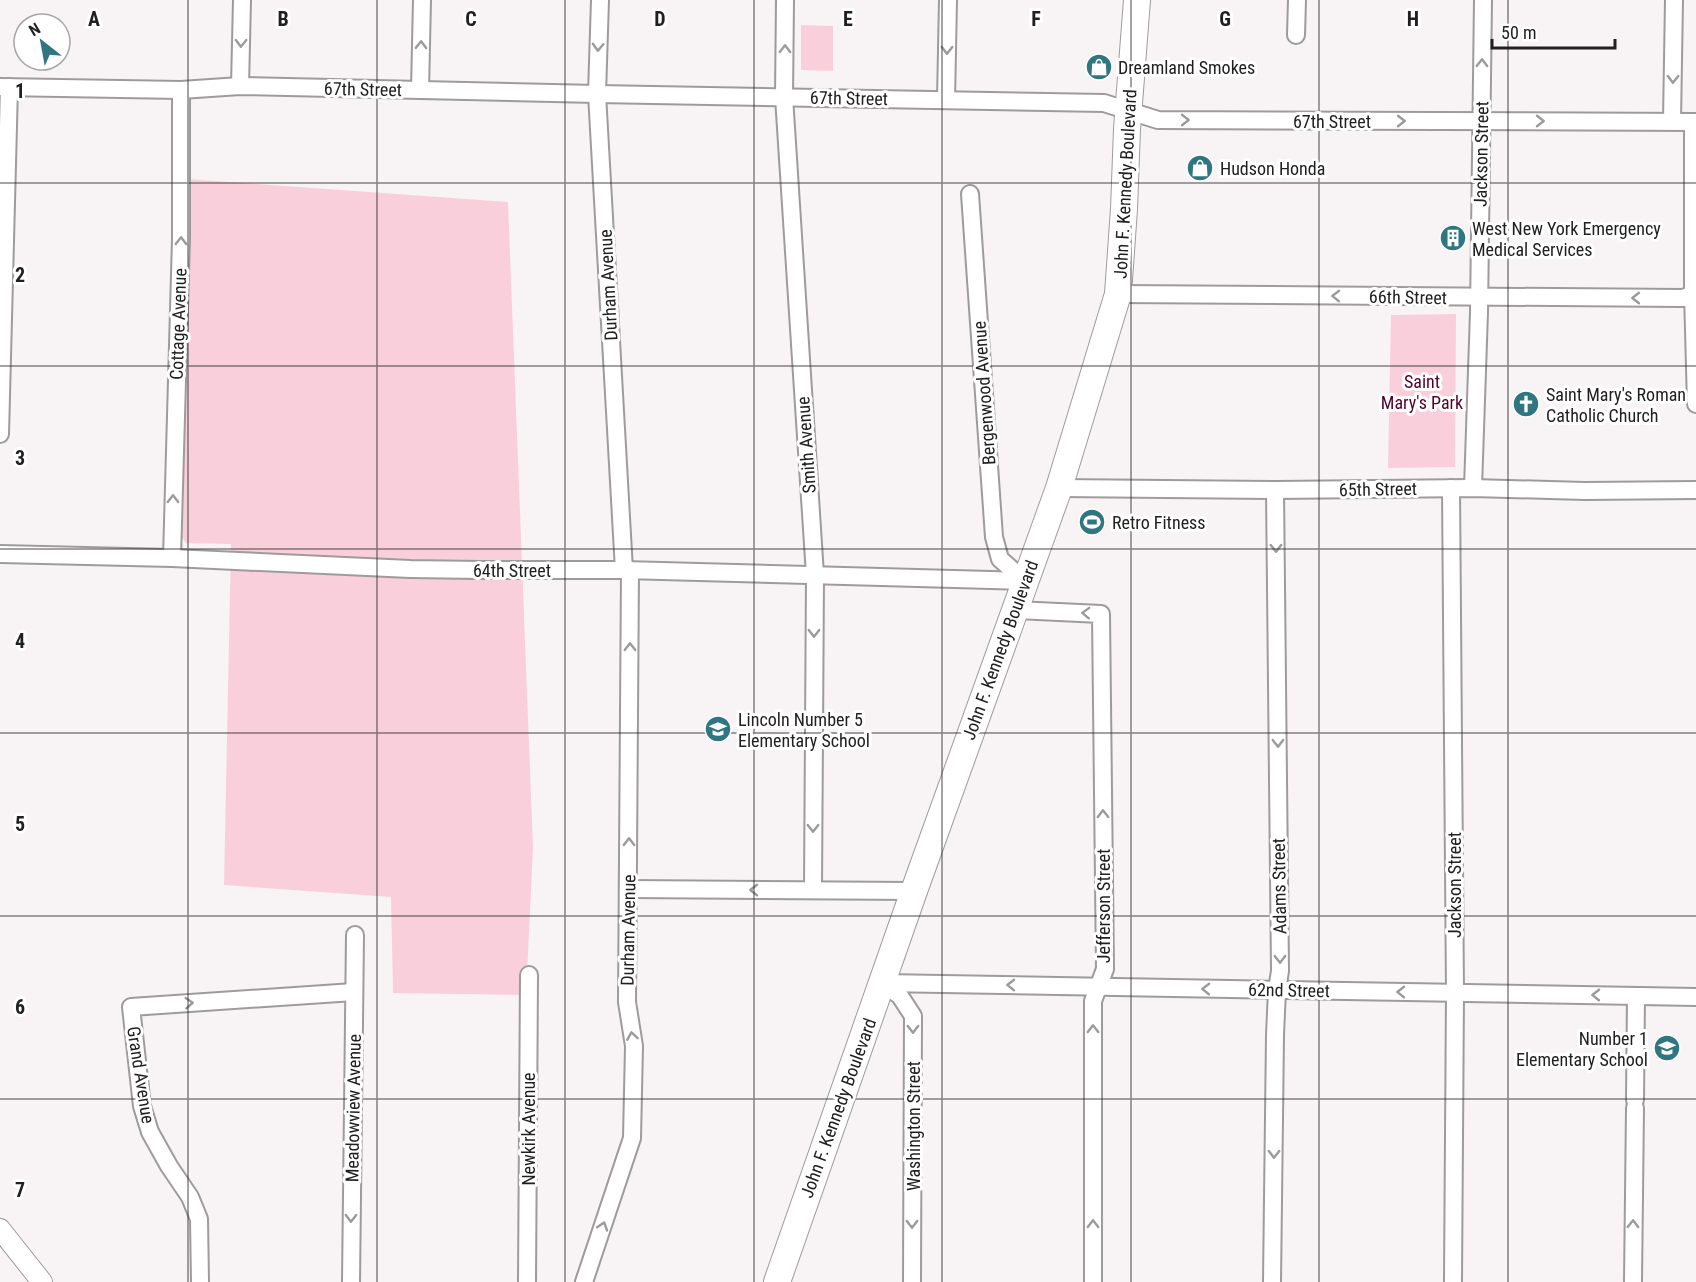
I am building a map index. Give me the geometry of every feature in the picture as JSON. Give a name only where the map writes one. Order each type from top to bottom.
[{"type":"main road","name":"John F. Kennedy Boulevard","points":[[777,1282],[1059,488],[1118,294],[1128,110],[1137,0]]},
{"type":"street","points":[[240,86],[242,0]]},
{"type":"street","points":[[420,90],[422,0]]},
{"type":"street","name":"Durham Avenue","points":[[584,1282],[632,1138],[634,1046],[627,1002],[627,570],[597,94],[600,0]]},
{"type":"street","name":"Smith Avenue","points":[[785,0],[784,97],[815,575],[813,890]]},
{"type":"street","points":[[946,100],[948,0]]},
{"type":"street","points":[[1296,34],[1297,0]]},
{"type":"street","name":"Jackson Street","points":[[1473,488],[1484,0]]},
{"type":"street","points":[[1672,121],[1674,0]]},
{"type":"street","name":"67th Street","points":[[5,87],[181,90],[240,86],[1104,103],[1158,120],[1695,122]]},
{"type":"street","points":[[0,434],[5,87]]},
{"type":"street","name":"Cottage Avenue","points":[[172,558],[181,239],[181,90]]},
{"type":"street","points":[[1695,122],[1696,404]]},
{"type":"street","name":"Bergenwood Avenue","points":[[969,194],[994,537],[1000,559],[1025,581]]},
{"type":"street","name":"66th Street","points":[[1118,294],[1683,298],[1695,292]]},
{"type":"street","name":"65th Street","points":[[1059,488],[1696,490]]},
{"type":"street","name":"Jackson Street","points":[[1451,488],[1455,993],[1453,1282]]},
{"type":"street","name":"Adams Street","points":[[1272,1282],[1277,990],[1280,971],[1275,490]]},
{"type":"street","name":"64th Street","points":[[0,554],[480,570],[627,570],[1025,581]]},
{"type":"street","name":"Jefferson Street","points":[[1015,610],[1101,614],[1105,969],[1093,1001],[1093,1282]]},
{"type":"street","points":[[628,890],[914,891]]},
{"type":"street","name":"Meadowview Avenue","points":[[351,1282],[355,935]]},
{"type":"street","name":"Newkirk Avenue","points":[[527,1282],[529,975]]},
{"type":"street","name":"62nd Street","points":[[882,983],[1696,997]]},
{"type":"street","name":"Washington Street","points":[[882,983],[900,996],[913,1016],[912,1282]]},
{"type":"street","name":"Grand Avenue","points":[[200,1282],[199,1219],[190,1197],[150,1132],[142,1106],[130,1007],[354,992]]},
{"type":"street","points":[[1633,1282],[1636,996]]},
{"type":"street","points":[[0,1229],[42,1282]]},
{"type":"green space","points":[[801,25],[833,26],[833,71],[801,70]]},
{"type":"green space","points":[[188,179],[508,202],[533,848],[526,995],[393,993],[391,897],[224,885],[231,544],[186,543],[180,535]]},
{"type":"green space","name":"Saint Mary's Park","points":[[1456,314],[1455,467],[1388,468],[1391,315]]},
{"type":"place","name":"Dreamland Smokes","points":[[1099,67]]},
{"type":"place","name":"Hudson Honda","points":[[1200,168]]},
{"type":"place","name":"West New York Emergency Medical Services","points":[[1453,238]]},
{"type":"place","name":"Saint Mary's Roman Catholic Church","points":[[1526,404]]},
{"type":"place","name":"Retro Fitness","points":[[1092,522]]},
{"type":"place","name":"Lincoln Number 5 Elementary School","points":[[718,729]]},
{"type":"place","name":"Number 1 Elementary School","points":[[1667,1048]]}]
